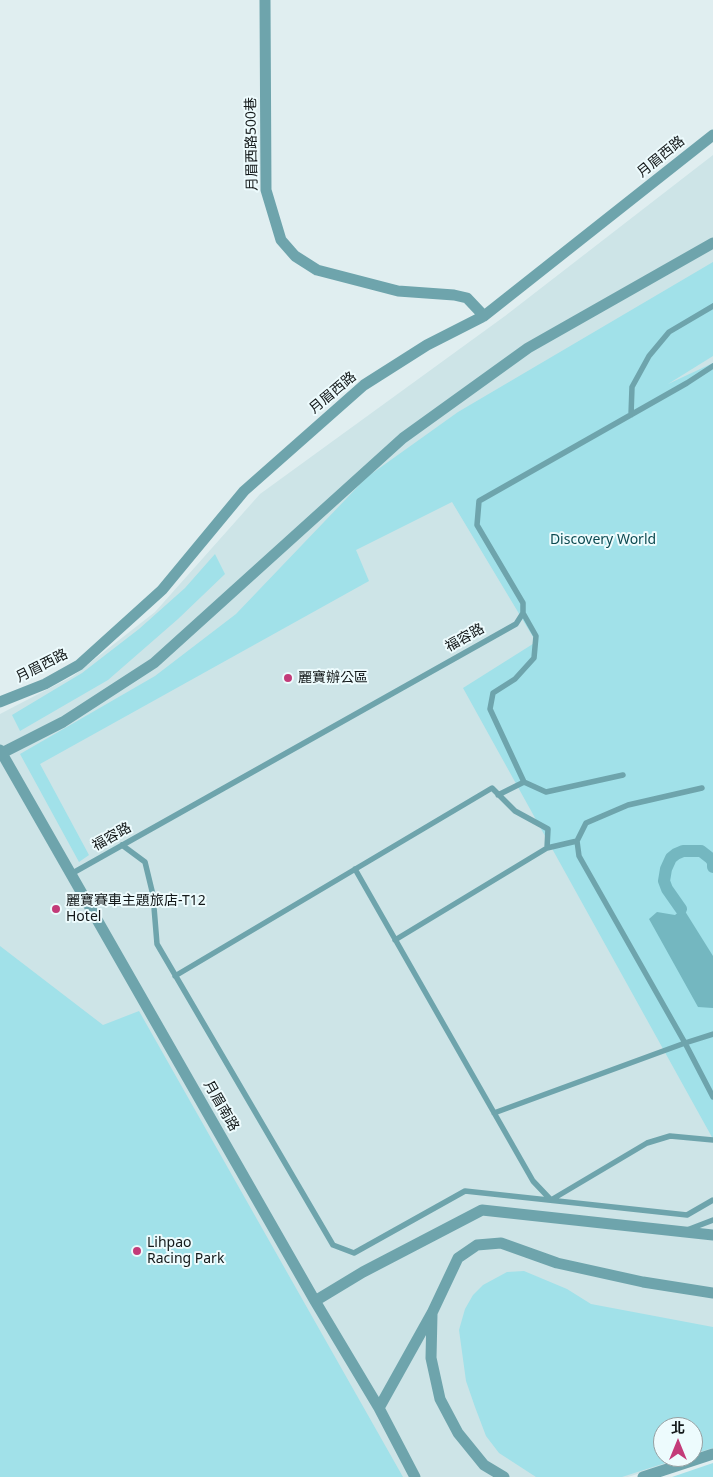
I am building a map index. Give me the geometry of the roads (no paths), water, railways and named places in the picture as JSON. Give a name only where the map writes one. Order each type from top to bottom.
[{"type":"street","name":"月眉西路500巷","points":[[264,0],[266,190],[281,240],[295,256],[317,270],[398,291],[461,296],[467,298],[484,316]]},
{"type":"street","name":"月眉西路","points":[[0,702],[45,684],[78,665],[162,590],[244,491],[364,385],[426,345],[484,316],[713,135]]},
{"type":"street","points":[[1,752],[63,722],[154,663],[403,438],[458,398],[528,348],[713,243]]},
{"type":"street","name":"月眉南路","points":[[1,752],[315,1301],[379,1408],[415,1477]]},
{"type":"street","points":[[315,1301],[363,1272],[482,1210],[713,1235]]},
{"type":"street","points":[[379,1408],[432,1313],[458,1258],[477,1245],[501,1243],[557,1263],[643,1282],[713,1294]]},
{"type":"street","points":[[432,1313],[432,1358],[440,1399],[458,1433],[484,1465],[504,1477]]},
{"type":"street","points":[[643,1477],[713,1454]]},
{"type":"lane","points":[[631,415],[632,387],[649,356],[669,332],[713,306]]},
{"type":"lane","points":[[623,775],[546,792],[524,782],[490,709],[493,693],[515,679],[534,658],[536,636],[523,613],[523,603],[477,525],[479,500],[631,415],[713,366]]},
{"type":"lane","name":"福容路","points":[[71,874],[516,624],[523,613]]},
{"type":"lane","points":[[498,795],[524,782]]},
{"type":"lane","points":[[175,976],[492,788],[515,811],[548,829],[547,848]]},
{"type":"lane","points":[[702,788],[628,806],[586,823],[577,841],[579,856],[685,1043],[713,1097]]},
{"type":"lane","points":[[395,940],[547,848],[577,841]]},
{"type":"lane","points":[[122,845],[145,862],[153,895],[157,944],[333,1245],[354,1253],[465,1191],[687,1215],[713,1200]]},
{"type":"lane","points":[[354,869],[533,1182],[551,1200]]},
{"type":"lane","points":[[494,1113],[713,1034]]},
{"type":"lane","points":[[551,1200],[647,1143],[670,1136],[713,1140]]},
{"type":"lane","points":[[681,1232],[713,1220]]},
{"type":"waterway","points":[[681,909],[667,889],[664,881],[666,869],[671,858],[683,851],[701,851],[710,858],[713,862],[713,867]]},
{"type":"place","name":"麗寶辦公區","points":[[288,678]]},
{"type":"place","name":"麗寶賽車主題旅店-T12 Hotel","points":[[56,909]]},
{"type":"place","name":"Lihpao Racing Park","points":[[137,1251]]},
{"type":"park label","name":"Discovery World","points":[[603,540]]}]
